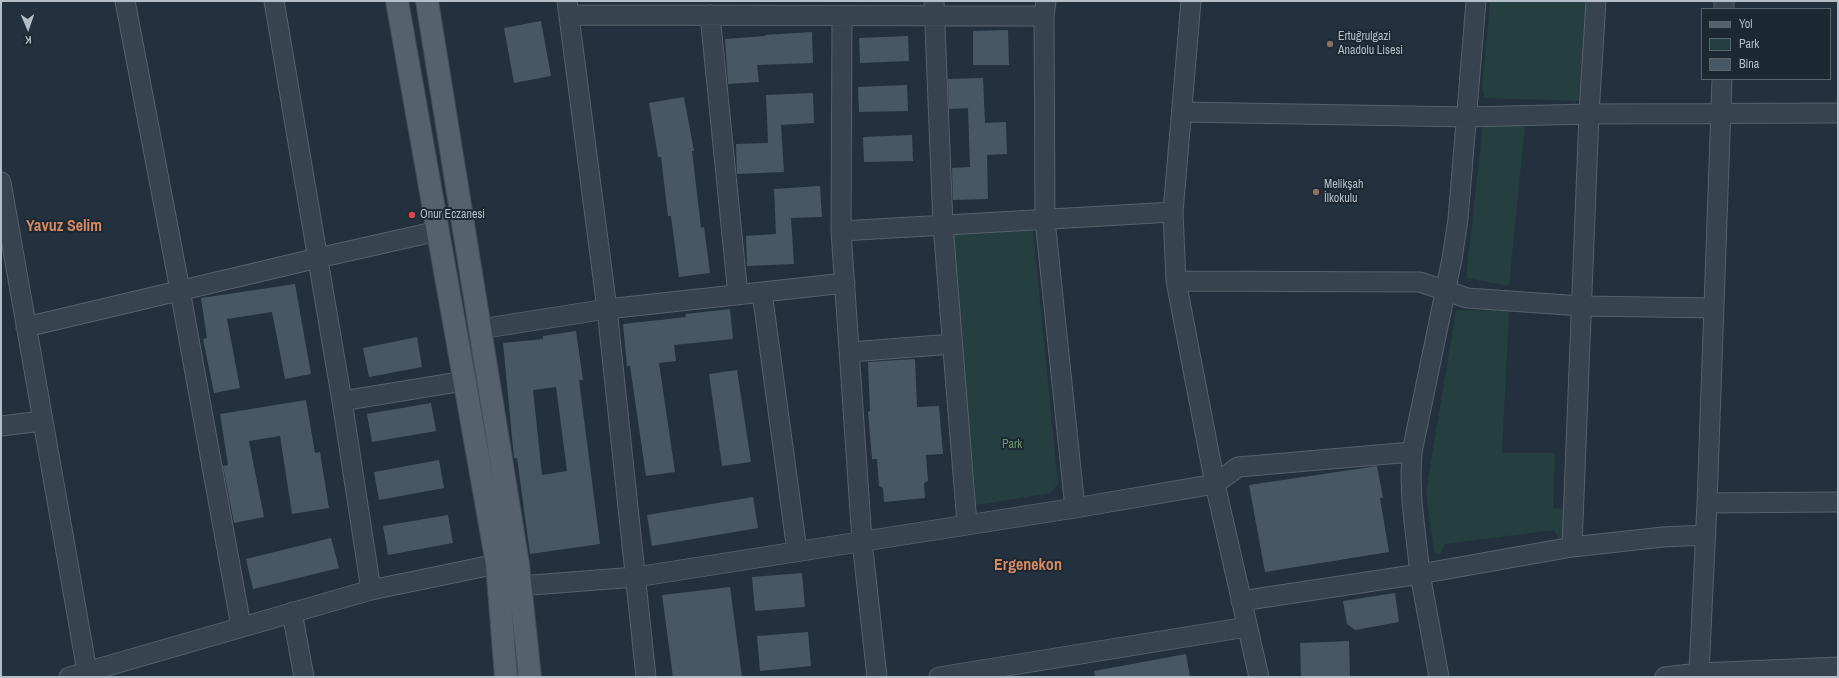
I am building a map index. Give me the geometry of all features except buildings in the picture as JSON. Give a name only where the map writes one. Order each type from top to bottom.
[{"type":"main road","points":[[397,1],[497,564],[506,677]]},
{"type":"main road","points":[[427,1],[518,564],[530,677]]},
{"type":"street","points":[[125,1],[180,290],[241,626]]},
{"type":"street","points":[[274,1],[342,401],[371,590]]},
{"type":"street","points":[[1191,1],[1173,212],[1176,281],[1215,484],[1259,677]]},
{"type":"street","points":[[1439,677],[1420,574],[1412,503],[1412,452],[1458,219],[1476,1]]},
{"type":"street","points":[[1572,547],[1589,114],[1596,1]]},
{"type":"street","points":[[646,677],[607,309],[568,8],[710,15],[842,16],[934,9],[1045,9],[1045,220],[1076,508]]},
{"type":"street","points":[[934,9],[943,225],[967,524]]},
{"type":"street","points":[[710,15],[738,295]]},
{"type":"street","points":[[842,16],[842,232],[862,541],[877,677]]},
{"type":"street","points":[[1699,673],[1708,503],[1722,80]]},
{"type":"street","points":[[1182,112],[1467,117],[1589,114],[1838,113]]},
{"type":"street","points":[[1,182],[87,671]]},
{"type":"street","points":[[842,232],[1173,212]]},
{"type":"street","points":[[26,327],[318,258],[438,232]]},
{"type":"street","points":[[1176,281],[1420,282],[1467,298],[1582,306],[1714,308]]},
{"type":"street","points":[[480,329],[607,309],[845,283]]},
{"type":"street","points":[[762,292],[797,551]]},
{"type":"street","points":[[850,352],[952,344]]},
{"type":"street","points":[[342,401],[464,381]]},
{"type":"street","points":[[1,426],[42,421]]},
{"type":"street","points":[[499,587],[636,577],[1076,508],[1215,484],[1238,467],[1412,452]]},
{"type":"street","points":[[1708,503],[1838,502]]},
{"type":"street","points":[[1241,601],[1420,574],[1572,547],[1663,536],[1706,535]]},
{"type":"street","points":[[69,677],[241,626],[371,590],[497,564],[518,564]]},
{"type":"street","points":[[292,612],[304,677]]},
{"type":"street","points":[[939,677],[1247,627]]},
{"type":"street","points":[[1665,677],[1699,673],[1721,675],[1838,667]]},
{"type":"green space","points":[[1490,1],[1586,1],[1583,101],[1485,98],[1482,88]]},
{"type":"green space","points":[[1483,125],[1525,125],[1509,286],[1466,278]]},
{"type":"green space","name":"Park","points":[[1033,229],[1058,484],[1050,493],[976,505],[953,235]]},
{"type":"green space","points":[[1456,310],[1509,311],[1502,453],[1555,453],[1553,508],[1567,509],[1567,535],[1558,538],[1554,530],[1445,544],[1440,554],[1434,553],[1426,492]]},
{"type":"place","name":"Ertuğrulgazi Anadolu Lisesi","points":[[1330,44]]},
{"type":"place","name":"Melikşah İlkokulu","points":[[1316,192]]},
{"type":"place","name":"Onur Eczanesi","points":[[412,215]]},
{"type":"district","name":"Yavuz Selim","points":[[64,227]]},
{"type":"district","name":"Ergenekon","points":[[1028,566]]}]
